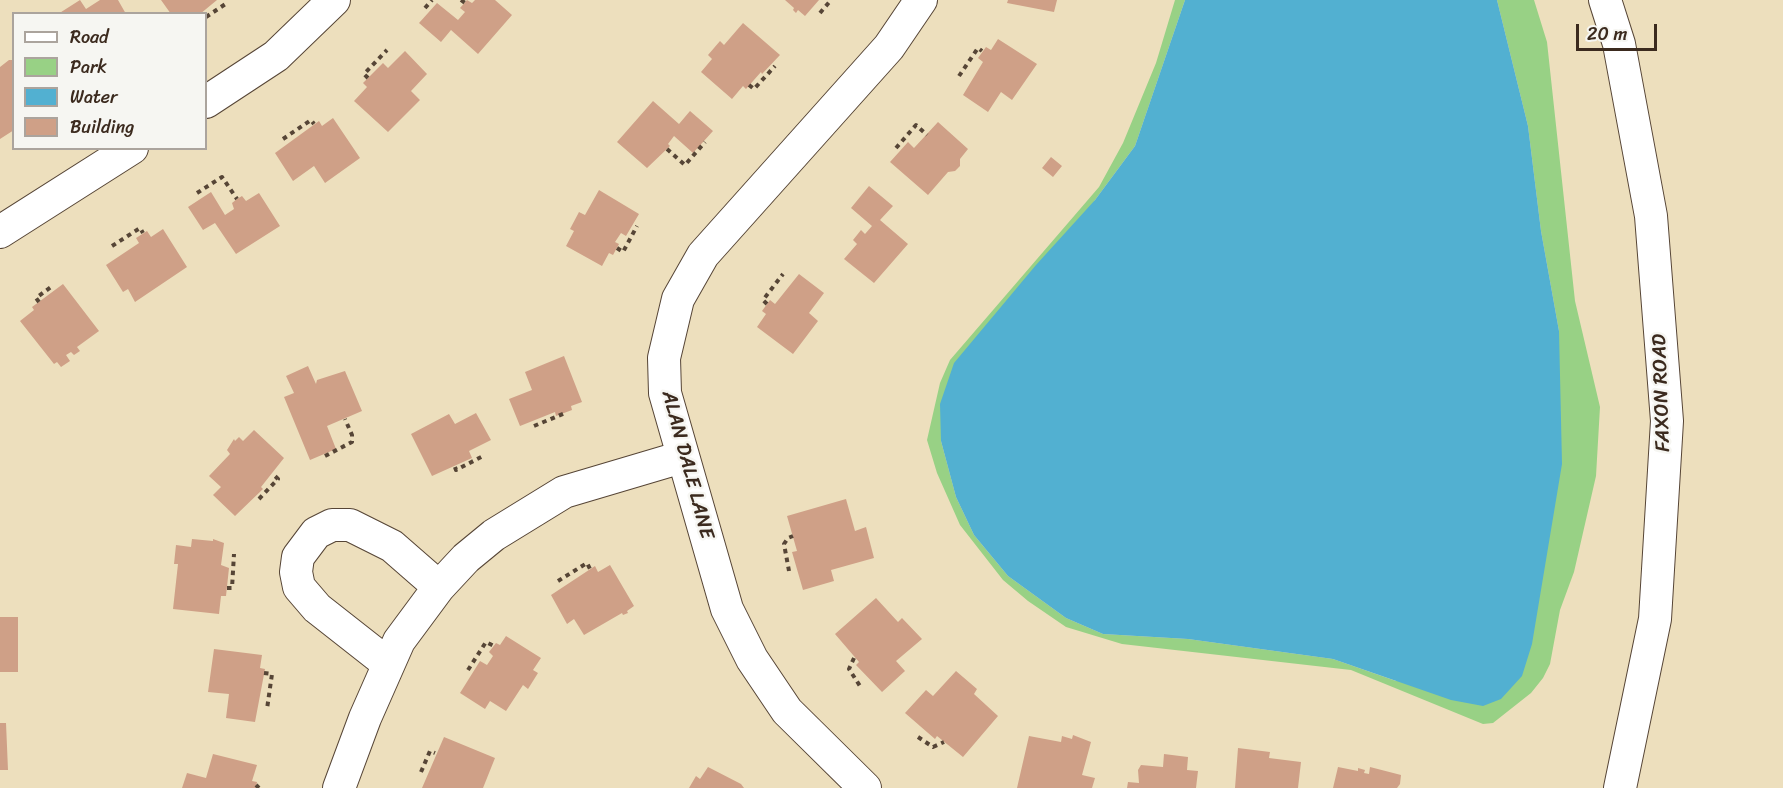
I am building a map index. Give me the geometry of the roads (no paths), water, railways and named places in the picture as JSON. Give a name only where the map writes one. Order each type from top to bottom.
[{"type":"street","points":[[207,101],[276,56],[334,0]]},
{"type":"street","name":"ALAN DALE LANE","points":[[856,785],[787,711],[752,659],[727,609],[665,393],[664,358],[670,323],[689,276],[724,230],[889,46],[921,0]]},
{"type":"street","name":"FAXON ROAD","points":[[1605,0],[1619,44],[1651,216],[1667,421],[1655,619],[1620,788]]},
{"type":"street","points":[[0,232],[129,150]]},
{"type":"street","points":[[339,788],[387,663],[412,619],[439,587],[494,535],[564,492],[682,457]]},
{"type":"street","points":[[387,663],[317,608],[299,587],[296,572],[298,557],[316,534],[332,525],[350,525],[392,546],[439,587]]},
{"type":"water","points":[[1185,0],[1497,0],[1528,126],[1541,231],[1559,331],[1562,464],[1532,644],[1522,676],[1501,699],[1483,706],[1451,700],[1333,659],[1188,639],[1103,634],[1066,618],[1008,576],[974,535],[956,497],[941,441],[940,404],[954,363],[1036,265],[1095,200],[1135,146]]}]
